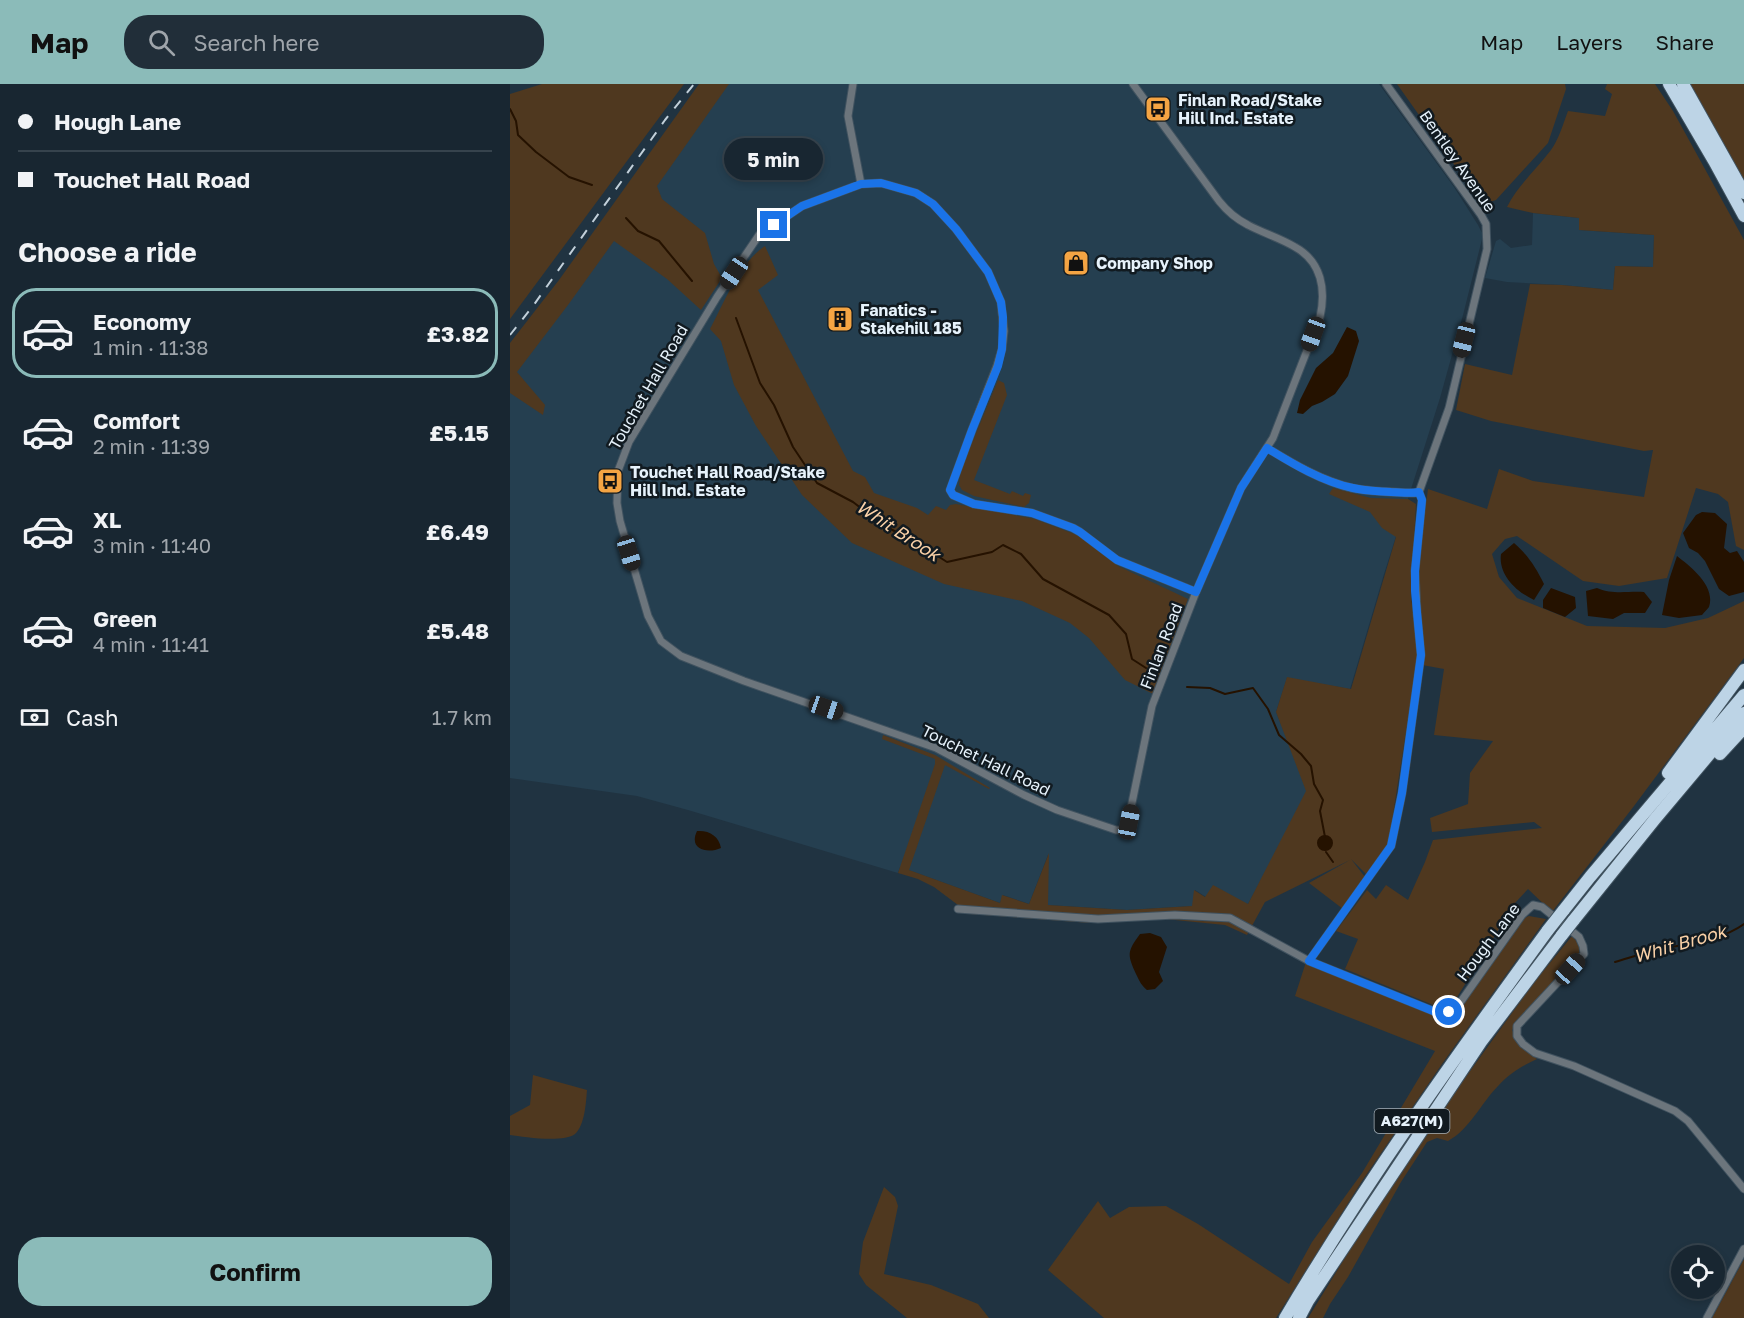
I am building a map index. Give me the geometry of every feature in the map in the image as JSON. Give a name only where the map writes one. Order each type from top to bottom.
[{"type":"highway","points":[[1669,84],[1744,216]]},
{"type":"highway","points":[[1683,84],[1744,193]]},
{"type":"highway","name":"A627(M)","points":[[1590,877],[1744,670]]},
{"type":"highway","name":"A627(M)","points":[[1285,1318],[1335,1235],[1389,1153],[1548,930],[1744,695]]},
{"type":"highway","name":"A627(M)","points":[[1299,1318],[1308,1301],[1481,1042],[1618,863],[1744,713]]},
{"type":"highway","name":"A627(M)","points":[[1618,863],[1744,729]]},
{"type":"street","points":[[853,84],[848,116],[861,184]]},
{"type":"street","name":"Finlan Road","points":[[1124,830],[1129,822],[1152,706],[1196,592],[1241,488],[1274,438],[1320,317],[1323,296],[1321,279],[1313,263],[1298,248],[1247,225],[1229,213],[1133,84]]},
{"type":"street","name":"Bentley Avenue","points":[[1386,84],[1486,224],[1487,249],[1449,408],[1419,492]]},
{"type":"street","name":"Touchet Hall Road","points":[[1124,830],[1116,830],[1057,810],[924,743],[687,659],[662,641],[656,634],[648,616],[620,521],[617,503],[618,471],[626,448],[717,297],[759,235],[802,206],[861,184],[881,183],[916,193],[933,204],[956,229],[988,272],[1001,302],[1004,331],[998,366],[950,490],[953,495],[974,504],[1032,513],[1073,528],[1117,560],[1196,592]]},
{"type":"street","points":[[958,909],[1098,920],[1175,915],[1230,918],[1309,961],[1391,846],[1402,793],[1421,655],[1415,571],[1422,500],[1419,492],[1355,489],[1343,486],[1267,448]]},
{"type":"street","name":"Hough Lane","points":[[1309,961],[1443,1015],[1457,1007],[1522,915],[1533,905],[1542,907],[1579,937],[1584,954],[1517,1026],[1517,1035],[1523,1044],[1535,1053],[1574,1066],[1675,1111],[1688,1121],[1744,1189]]},
{"type":"street","points":[[1707,1318],[1744,1249]]},
{"type":"shaded area","points":[[542,84],[684,84],[510,319],[510,94]]},
{"type":"shaded area","points":[[699,84],[729,84],[657,186],[662,199],[705,233],[714,264],[722,278],[701,310],[667,279],[614,241],[517,372],[545,405],[543,415],[510,393],[510,343],[559,280]]},
{"type":"shaded area","points":[[721,84],[1379,84],[1454,187],[1483,235],[1440,398],[1350,689],[1287,678],[1276,712],[1309,793],[1248,904],[1206,897],[1195,890],[1193,906],[1127,910],[1047,905],[1048,855],[1029,904],[1003,895],[1000,903],[900,867],[898,873],[637,796],[510,778],[510,362]]},
{"type":"shaded area","points":[[1397,84],[1565,84],[1566,89],[1548,143],[1496,200],[1490,202],[1480,201]]},
{"type":"shaded area","points":[[1607,84],[1655,84],[1673,111],[1744,240],[1744,550],[1736,546],[1728,502],[1718,494],[1696,488],[1667,578],[1619,586],[1583,581],[1517,536],[1505,539],[1492,554],[1499,577],[1517,598],[1587,626],[1665,628],[1708,618],[1744,601],[1744,658],[1552,912],[1528,889],[1515,903],[1451,1007],[1443,1009],[1345,969],[1358,939],[1336,931],[1367,890],[1376,899],[1386,885],[1408,900],[1433,840],[1542,828],[1534,822],[1432,832],[1430,818],[1468,804],[1470,773],[1493,741],[1434,735],[1444,669],[1422,665],[1419,579],[1421,542],[1428,489],[1487,509],[1499,469],[1533,481],[1644,497],[1653,450],[1644,451],[1491,421],[1456,410],[1465,364],[1512,375],[1530,284],[1613,290],[1615,266],[1653,267],[1654,235],[1579,230],[1579,218],[1533,213],[1507,207],[1516,192],[1554,146],[1568,111],[1605,116],[1612,94],[1605,89]]},
{"type":"shaded area","points":[[1689,84],[1744,84],[1744,180]]},
{"type":"shaded area","points":[[1533,213],[1579,218],[1579,230],[1654,235],[1653,267],[1615,266],[1613,290],[1507,282],[1485,278],[1496,241],[1500,239],[1511,248],[1532,245]]},
{"type":"shaded area","points":[[765,246],[778,275],[758,290],[853,471],[865,477],[874,493],[917,508],[928,515],[936,506],[946,510],[950,505],[956,504],[1035,519],[1082,537],[1118,566],[1188,599],[1153,694],[1125,680],[1089,638],[1070,623],[1022,601],[944,584],[852,543],[802,495],[756,426],[734,385],[721,341],[710,329],[740,272]]},
{"type":"shaded area","points":[[1347,327],[1356,331],[1359,341],[1348,376],[1335,394],[1312,406],[1303,414],[1297,413],[1300,400],[1316,368],[1333,353]]},
{"type":"shaded area","points":[[998,380],[1004,383],[1007,395],[974,480],[1010,494],[1012,491],[1023,496],[1025,493],[1031,495],[1029,503],[1024,507],[974,496],[962,490],[959,485],[965,460]]},
{"type":"shaded area","points":[[1333,488],[1371,498],[1408,499],[1416,504],[1411,596],[1418,655],[1388,846],[1367,875],[1351,859],[1365,877],[1343,909],[1309,883],[1350,860],[1265,902],[1247,935],[1225,925],[1165,919],[1091,923],[970,914],[934,887],[898,873],[935,759],[882,739],[883,735],[935,755],[990,788],[945,765],[909,870],[1000,903],[1002,895],[1029,904],[1049,853],[1048,905],[1127,910],[1192,906],[1194,890],[1205,897],[1213,885],[1248,904],[1306,791],[1276,712],[1287,677],[1351,689],[1396,537],[1382,528],[1370,512],[1329,494]]},
{"type":"shaded area","points":[[1702,512],[1715,513],[1727,524],[1724,548],[1730,553],[1737,551],[1744,562],[1744,592],[1729,596],[1719,589],[1705,561],[1689,548],[1683,533],[1696,515]]},
{"type":"shaded area","points":[[1514,543],[1531,562],[1544,584],[1534,600],[1510,582],[1503,569],[1501,554]]},
{"type":"shaded area","points":[[1677,556],[1701,578],[1709,592],[1709,607],[1702,615],[1679,618],[1662,615],[1669,580]]},
{"type":"shaded area","points":[[1551,588],[1575,597],[1576,608],[1565,617],[1543,608],[1543,600]]},
{"type":"shaded area","points":[[1597,588],[1615,592],[1644,592],[1652,602],[1645,613],[1624,613],[1613,619],[1588,616],[1586,591]]},
{"type":"shaded area","points":[[697,831],[713,835],[721,848],[710,851],[701,849],[695,843]]},
{"type":"shaded area","points":[[1325,835],[1331,837],[1333,843],[1331,849],[1325,851],[1319,849],[1317,843],[1319,837]]},
{"type":"shaded area","points":[[1529,916],[1546,919],[1362,1181],[1276,1318],[1104,1318],[1048,1270],[1098,1201],[1110,1218],[1129,1207],[1166,1206],[1198,1224],[1289,1284],[1312,1242],[1362,1173],[1435,1051],[1295,996],[1306,962],[1451,1021],[1511,933],[1523,919]]},
{"type":"shaded area","points":[[1150,933],[1161,937],[1167,947],[1159,972],[1163,981],[1155,989],[1147,990],[1136,974],[1130,953],[1140,934]]},
{"type":"shaded area","points":[[1572,936],[1580,945],[1579,955],[1512,1030],[1521,1046],[1537,1059],[1516,1070],[1503,1081],[1456,1136],[1448,1141],[1437,1138],[1427,1142],[1401,1182],[1323,1318],[1308,1318],[1373,1212],[1460,1085],[1535,981]]},
{"type":"shaded area","points":[[533,1075],[587,1090],[583,1119],[575,1134],[570,1137],[553,1139],[510,1135],[510,1116],[530,1105]]},
{"type":"shaded area","points":[[884,1187],[895,1197],[898,1206],[884,1274],[931,1285],[978,1304],[989,1318],[907,1318],[866,1285],[859,1274],[863,1242]]},
{"type":"shaded area","points":[[1744,1259],[1744,1318],[1712,1318],[1722,1299],[1725,1299],[1725,1294]]},
{"type":"waterway","name":"Whit Brook","points":[[510,109],[516,121],[518,135],[536,152],[569,177],[592,185]]},
{"type":"waterway","name":"Whit Brook","points":[[626,218],[638,231],[659,241],[692,281]]},
{"type":"waterway","name":"Whit Brook","points":[[736,318],[760,383],[774,405],[793,447],[817,483],[853,502],[883,525],[947,562],[992,552],[1003,545],[1021,554],[1043,579],[1109,615],[1126,634],[1132,659],[1146,668]]},
{"type":"waterway","name":"Whit Brook","points":[[1187,687],[1210,688],[1225,694],[1253,688],[1268,709],[1279,735],[1311,766],[1314,784],[1323,800],[1320,811],[1325,837]]},
{"type":"waterway","name":"Whit Brook","points":[[1326,852],[1333,862]]},
{"type":"waterway","name":"Whit Brook","points":[[1615,962],[1724,935],[1744,924]]},
{"type":"railway","points":[[510,335],[665,120],[694,84]]},
{"type":"place","name":"Finlan Road/Stake Hill Ind. Estate","points":[[1158,109]]},
{"type":"place","name":"Company Shop","points":[[1076,263]]},
{"type":"place","name":"Fanatics - Stakehill 185","points":[[840,319]]},
{"type":"place","name":"Touchet Hall Road/Stake Hill Ind. Estate","points":[[610,481]]},
{"type":"route","points":[[774,225],[802,206],[861,184],[881,183],[916,193],[933,204],[956,229],[988,272],[1001,302],[1004,331],[1002,349],[998,366],[950,490],[953,495],[974,504],[1032,513],[1073,528],[1117,560],[1196,592],[1241,488],[1267,448],[1343,486],[1355,489],[1419,492],[1422,500],[1415,591],[1421,655],[1402,793],[1391,846],[1309,961],[1443,1015],[1449,1012]]}]
